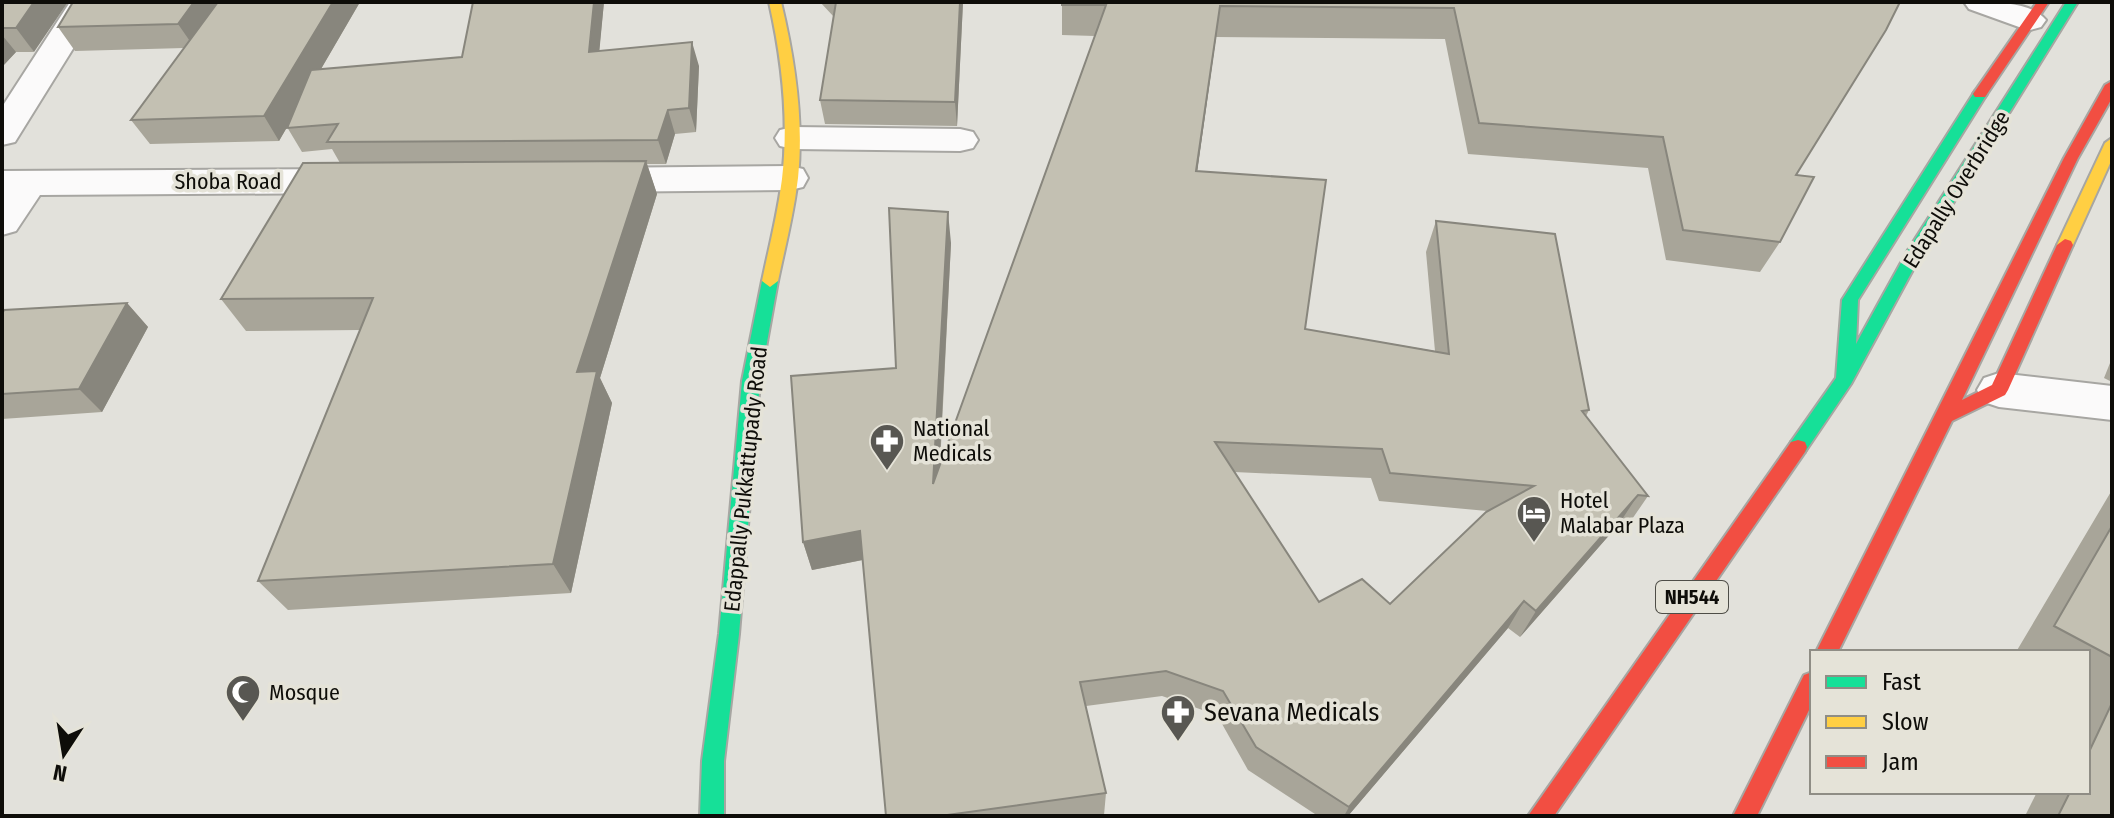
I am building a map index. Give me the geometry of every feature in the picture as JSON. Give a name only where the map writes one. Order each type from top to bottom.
[{"type":"main road","name":"Edappally Pukkattupady Road","points":[[712,816],[713,761],[729,634],[751,381],[790,178],[793,138],[785,43],[775,2]]},
{"type":"main road","name":"Edapally Overbridge","points":[[1845,379],[1914,254],[2072,2]]},
{"type":"main road","points":[[1845,379],[1850,300],[1960,123],[2037,11]]},
{"type":"main road","points":[[1828,650],[2071,158],[2112,85]]},
{"type":"main road","points":[[1945,416],[1999,390],[2112,143]]},
{"type":"main road","name":"NH544","points":[[1540,816],[1845,379]]},
{"type":"main road","points":[[1745,816],[1810,686]]},
{"type":"street","points":[[2,134],[86,2]]},
{"type":"street","points":[[1980,2],[2037,11]]},
{"type":"street","points":[[793,138],[960,140]]},
{"type":"street","points":[[557,180],[790,178]]},
{"type":"street","name":"Shoba Road","points":[[16,182],[386,181]]},
{"type":"street","points":[[2,222],[16,182]]},
{"type":"street","points":[[1999,390],[2112,403]]},
{"type":"building","points":[[2,2],[34,2],[16,28],[2,28]]},
{"type":"building","points":[[73,2],[194,2],[178,24],[58,27]]},
{"type":"building","points":[[218,2],[333,2],[264,116],[131,120]]},
{"type":"building","points":[[473,2],[594,2],[589,52],[692,42],[689,108],[668,110],[658,140],[327,142],[338,124],[287,128],[311,70],[462,57]]},
{"type":"building","points":[[836,2],[960,2],[955,102],[820,100]]},
{"type":"building","points":[[1062,2],[1900,2],[1886,30],[1796,175],[1814,177],[1780,242],[1683,230],[1663,137],[1479,123],[1454,8],[1220,6],[1196,171],[1326,180],[1305,329],[1449,354],[1436,221],[1555,234],[1589,410],[1582,411],[1648,496],[1638,495],[1536,611],[1524,601],[1349,807],[1256,747],[1223,691],[1166,671],[1080,682],[1106,793],[940,816],[886,816],[860,531],[803,542],[791,376],[896,368],[889,208],[948,212],[933,484],[1106,5],[1062,5]],"holes":[[[1215,442],[1382,449],[1390,473],[1534,486],[1486,512],[1390,604],[1362,579],[1319,602]]]},
{"type":"building","points":[[646,161],[577,372],[597,371],[553,564],[258,581],[373,298],[221,299],[303,163]]},
{"type":"building","points":[[127,303],[79,389],[2,394],[4,310]]},
{"type":"building","points":[[2112,526],[2112,657],[2054,626]]},
{"type":"building","points":[[2112,703],[2112,816],[2058,816],[2069,794],[2090,794],[2090,750]]},
{"type":"traffic: fast","points":[[1845,379],[1914,254],[2072,2]]},
{"type":"traffic: fast","points":[[1798,447],[1845,379],[1850,300],[1980,94]]},
{"type":"traffic: fast","points":[[712,816],[713,761],[729,634],[751,381],[770,281]]},
{"type":"traffic: slow","points":[[770,281],[784,217],[793,134],[788,67],[775,2]]},
{"type":"traffic: slow","points":[[2065,245],[2112,143]]},
{"type":"traffic: jam","points":[[1980,94],[2043,2]]},
{"type":"traffic: jam","points":[[1945,416],[2071,158],[2112,85]]},
{"type":"traffic: jam","points":[[1828,650],[1945,416],[1999,390],[2065,245]]},
{"type":"traffic: jam","points":[[1540,816],[1798,447]]},
{"type":"traffic: jam","points":[[1745,816],[1810,686]]},
{"type":"place","name":"National Medicals","points":[[887,472]]},
{"type":"place","name":"Hotel Malabar Plaza","points":[[1534,544]]},
{"type":"place","name":"Mosque","points":[[243,723]]},
{"type":"place","name":"Sevana Medicals","points":[[1178,743]]}]
